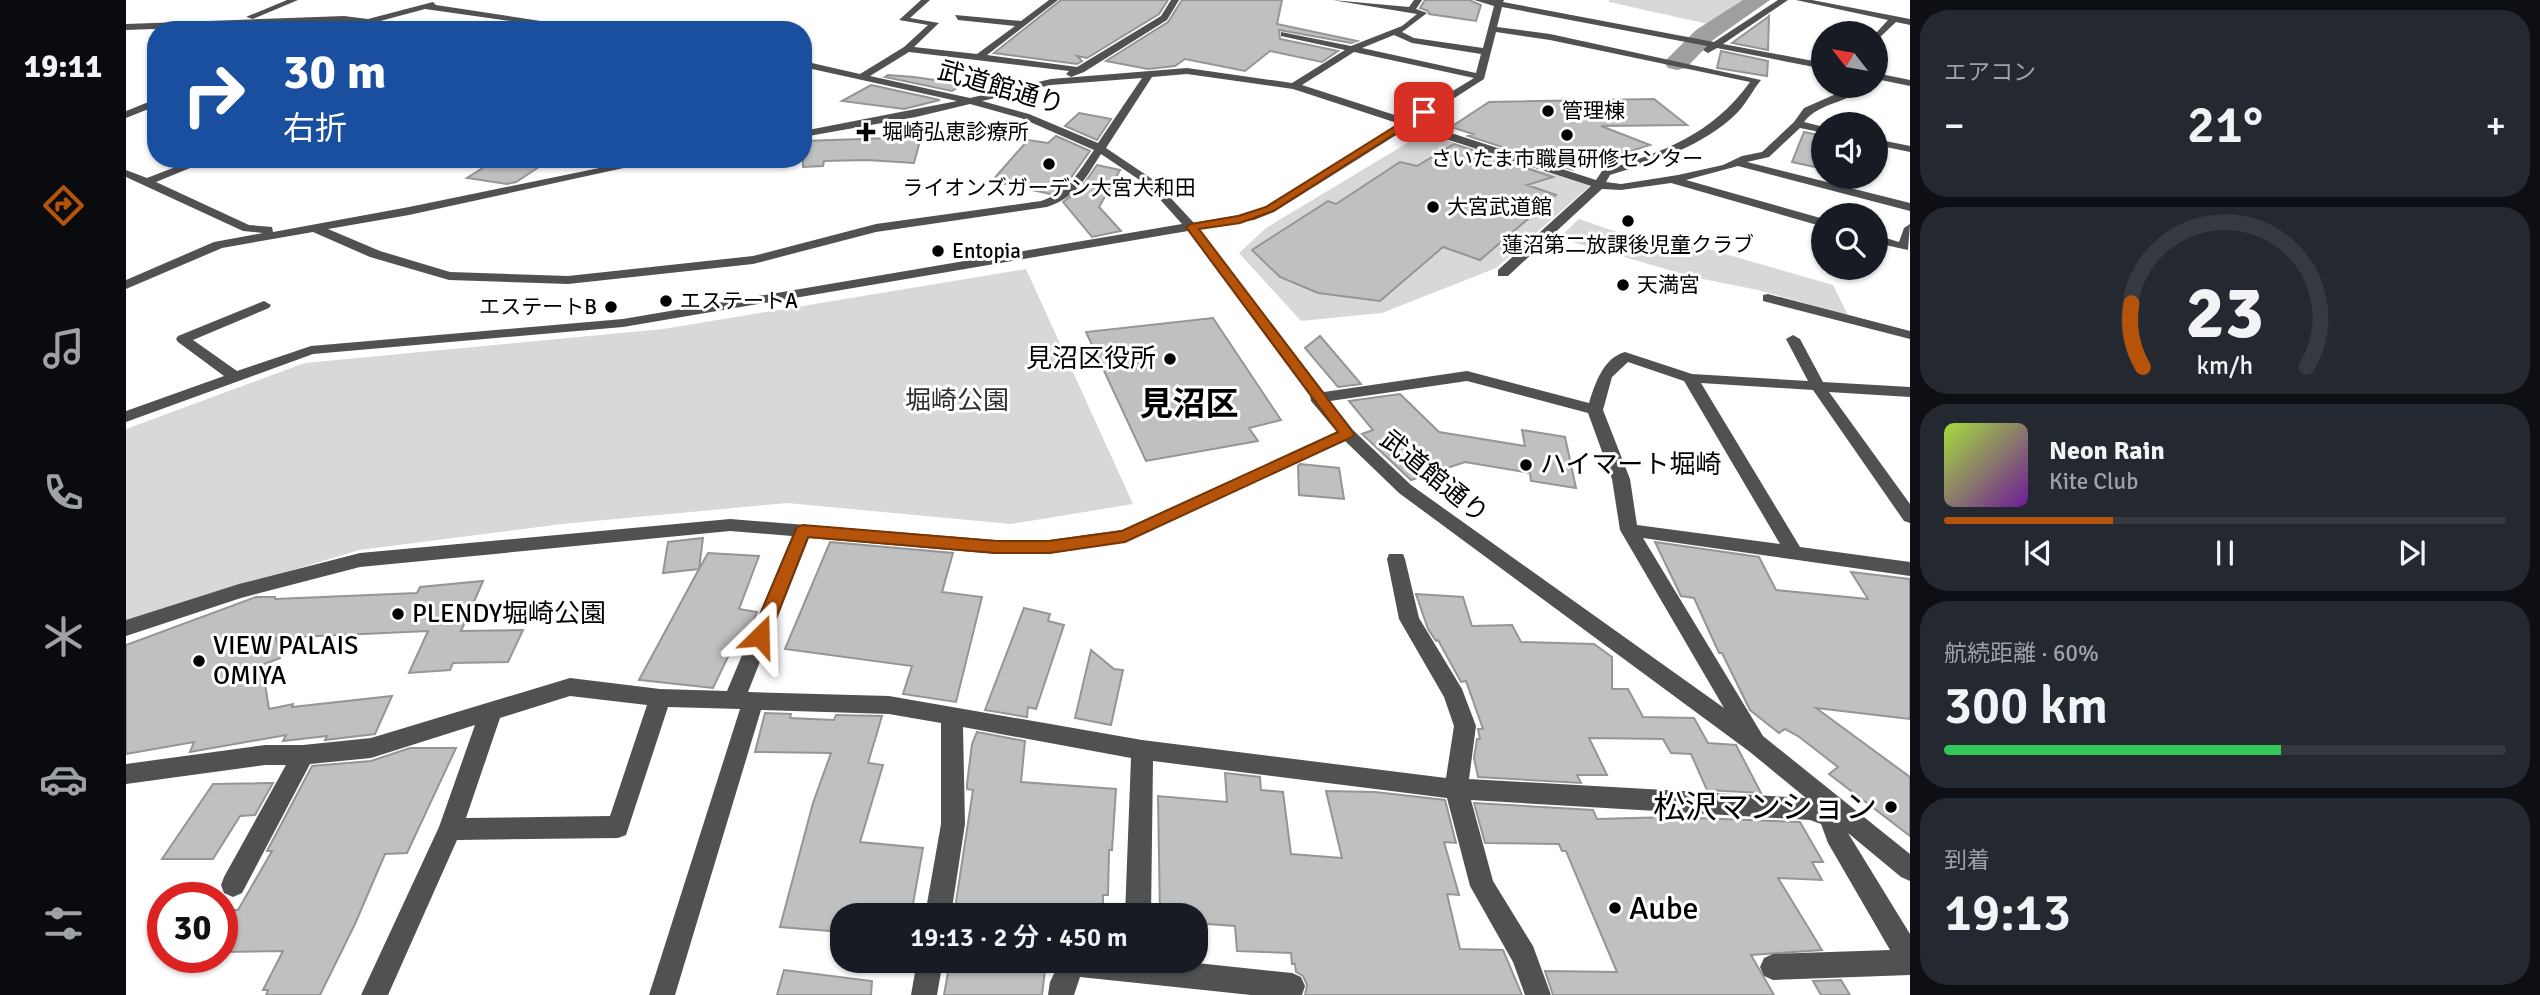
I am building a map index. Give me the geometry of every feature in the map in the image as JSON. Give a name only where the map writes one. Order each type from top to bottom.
[{"type":"street","points":[[240,21],[294,0]]},
{"type":"street","points":[[273,21],[367,21],[446,0]]},
{"type":"street","points":[[862,77],[906,49],[935,23],[903,20],[926,0]]},
{"type":"street","points":[[979,57],[1054,0]]},
{"type":"street","points":[[812,132],[916,114],[1051,82],[1081,70],[1164,18],[1175,0]]},
{"type":"street","points":[[1294,86],[1354,48],[1405,28],[1423,13],[1336,0]]},
{"type":"street","points":[[1411,10],[1418,0]]},
{"type":"street","points":[[1478,0],[1712,45],[1785,63],[1811,65]]},
{"type":"street","points":[[1690,67],[1712,45],[1784,0]]},
{"type":"street","points":[[1800,0],[1910,22]]},
{"type":"street","points":[[126,417],[311,350],[623,323],[1240,219],[1269,209],[1480,77],[1499,2]]},
{"type":"street","points":[[424,6],[530,21]]},
{"type":"street","points":[[958,17],[1022,24]]},
{"type":"street","points":[[1888,25],[1894,19]]},
{"type":"street","points":[[126,27],[147,26]]},
{"type":"street","points":[[1494,29],[1550,37],[1756,80],[1734,110],[1700,136],[1665,156],[1606,173],[1599,185],[1503,273]]},
{"type":"street","points":[[1392,31],[1412,40],[1488,52]]},
{"type":"street","points":[[1284,34],[1480,77]]},
{"type":"street","points":[[906,49],[1081,70]]},
{"type":"street","name":"武道館通り","points":[[812,67],[969,101],[1046,123],[1099,147],[1151,183],[1191,227],[1317,398],[1347,434],[1405,489],[1758,745],[1838,817],[1910,869]]},
{"type":"street","points":[[1051,82],[1187,71],[1294,86],[1599,185],[1621,187],[1726,168],[1765,155],[1798,124],[1808,110],[1838,98]]},
{"type":"street","points":[[315,228],[375,254],[450,276],[568,280],[753,260],[876,228],[1043,204],[1061,198],[1073,188],[1149,75]]},
{"type":"street","points":[[1888,78],[1910,83]]},
{"type":"street","points":[[126,115],[147,106]]},
{"type":"street","points":[[1798,124],[1811,127]]},
{"type":"street","points":[[1888,144],[1910,149]]},
{"type":"street","points":[[1739,163],[1910,207]]},
{"type":"street","points":[[147,183],[184,168]]},
{"type":"street","points":[[219,245],[616,168]]},
{"type":"street","points":[[126,173],[247,228],[286,232]]},
{"type":"street","points":[[1672,179],[1811,219]]},
{"type":"street","points":[[126,285],[219,245],[247,228]]},
{"type":"street","points":[[1888,243],[1903,247],[1910,228]]},
{"type":"street","points":[[1768,298],[1910,335]]},
{"type":"street","points":[[235,377],[183,339],[264,304]]},
{"type":"street","points":[[1793,339],[1819,388],[1910,517]]},
{"type":"street","points":[[1758,745],[1629,530],[1621,479],[1595,410],[1605,376],[1625,356],[1690,377],[1910,393]]},
{"type":"street","points":[[1317,398],[1466,376],[1595,410]]},
{"type":"street","points":[[1690,377],[1794,552]]},
{"type":"street","points":[[126,628],[239,591],[359,560],[730,525],[996,547],[1049,547],[1125,536],[1347,434]]},
{"type":"street","points":[[1629,530],[1910,569]]},
{"type":"street","points":[[662,995],[743,701],[803,531]]},
{"type":"street","points":[[1396,559],[1409,619],[1454,695],[1465,726],[1456,789],[1482,886],[1524,955],[1538,995]]},
{"type":"street","points":[[126,774],[265,755],[303,755],[371,748],[570,687],[660,698],[889,705],[1142,750],[1456,789],[1811,809],[1838,817],[1836,835],[1910,960],[1773,967]]},
{"type":"street","points":[[450,829],[618,827],[660,698]]},
{"type":"street","points":[[374,995],[450,829],[491,711]]},
{"type":"street","points":[[940,903],[953,824],[951,715]]},
{"type":"street","points":[[1138,903],[1142,750]]},
{"type":"street","points":[[235,882],[303,755]]},
{"type":"street","points":[[924,995],[928,973]]},
{"type":"street","points":[[1061,995],[1068,973]]},
{"type":"street","points":[[1196,973],[1292,986]]},
{"type":"green space","points":[[1609,0],[1745,0],[1708,24]]},
{"type":"green space","name":"大宮武道館","points":[[1424,133],[1590,186],[1496,268],[1382,313],[1301,321],[1239,253],[1266,228]]},
{"type":"green space","points":[[1579,219],[1655,245],[1663,236],[1833,285],[1848,315],[1758,290],[1693,277],[1559,238]]},
{"type":"green space","name":"堀崎公園","points":[[1026,269],[1133,504],[1011,524],[787,503],[562,524],[359,550],[126,621],[126,429],[305,363],[663,329]]},
{"type":"building","points":[[1061,0],[1168,0],[1159,14],[1087,58],[1077,56],[1082,61],[1077,64],[994,53]]},
{"type":"building","points":[[1182,0],[1282,0],[1277,24],[1357,41],[1351,43],[1279,30],[1280,39],[1338,51],[1322,62],[1270,51],[1245,71],[1185,59],[1175,66],[1148,69],[1106,61],[1168,22]]},
{"type":"building","points":[[1425,0],[1469,0],[1481,5],[1476,21],[1429,14],[1420,8]]},
{"type":"building","points":[[1768,17],[1768,50],[1732,43]]},
{"type":"building","points":[[1721,51],[1768,61],[1767,76],[1717,68]]},
{"type":"building","points":[[888,75],[963,84],[952,91],[885,77]]},
{"type":"building","points":[[871,85],[940,100],[904,109],[842,101]]},
{"type":"building","points":[[1654,99],[1687,125],[1601,126],[1650,145],[1573,170],[1468,136],[1473,134],[1451,127],[1489,102]]},
{"type":"building","points":[[1079,113],[1111,119],[1097,140],[1065,126]]},
{"type":"building","points":[[1804,132],[1811,133],[1811,166],[1792,162]]},
{"type":"building","name":"ライオンズガーデン大宮大和田","points":[[1056,136],[1090,151],[1070,179],[1057,190],[1050,194],[992,181],[1028,140],[1048,143]]},
{"type":"building","points":[[921,137],[914,163],[824,161],[823,166],[812,167],[812,141]]},
{"type":"building","name":"大宮武道館","points":[[1454,144],[1553,177],[1527,185],[1556,195],[1480,260],[1443,247],[1380,301],[1318,293],[1280,277],[1252,250],[1328,201],[1336,204],[1400,162],[1417,166]]},
{"type":"building","points":[[1097,165],[1120,170],[1099,207],[1121,231],[1092,237],[1063,202],[1081,188]]},
{"type":"building","points":[[483,168],[537,168],[516,182],[507,184],[467,178]]},
{"type":"building","points":[[1213,318],[1281,420],[1249,428],[1258,441],[1146,461],[1086,332]]},
{"type":"building","points":[[1320,336],[1361,384],[1338,387],[1305,348]]},
{"type":"building","points":[[1400,394],[1439,432],[1525,446],[1522,430],[1565,437],[1576,488],[1531,481],[1530,473],[1465,462],[1411,480],[1362,434],[1373,430],[1349,401]]},
{"type":"building","points":[[1300,464],[1339,468],[1344,499],[1299,495]]},
{"type":"building","points":[[703,538],[699,569],[663,573],[668,542]]},
{"type":"building","points":[[830,542],[953,553],[942,592],[982,597],[956,702],[903,694],[912,666],[785,649]]},
{"type":"building","points":[[1655,542],[1759,557],[1776,590],[1868,599],[1851,572],[1910,579],[1910,719],[1816,708],[1910,777],[1910,836],[1829,774],[1838,767],[1798,736],[1785,729],[1779,733],[1750,710],[1722,653],[1719,653],[1694,598],[1681,596]]},
{"type":"building","points":[[708,553],[759,556],[739,609],[757,612],[746,639],[737,638],[713,688],[639,680]]},
{"type":"building","points":[[483,581],[461,631],[523,630],[508,662],[453,663],[450,670],[409,673],[428,631],[276,638],[280,658],[262,665],[269,709],[293,704],[292,707],[392,696],[375,734],[325,740],[327,736],[283,741],[286,735],[190,752],[194,742],[126,754],[126,645],[256,597],[275,599],[417,593],[420,587]]},
{"type":"building","points":[[1416,594],[1463,597],[1472,626],[1512,625],[1521,642],[1594,644],[1612,657],[1612,689],[1628,689],[1643,717],[1694,718],[1708,743],[1736,745],[1761,793],[1707,790],[1691,754],[1671,753],[1663,739],[1589,738],[1607,775],[1577,775],[1581,783],[1478,777],[1474,758],[1477,739],[1480,739],[1478,729],[1483,729],[1466,681],[1461,682],[1438,640],[1436,641],[1428,629]]},
{"type":"building","points":[[1024,608],[1050,614],[1048,621],[1064,625],[1036,709],[1028,707],[1027,717],[985,710]]},
{"type":"building","points":[[1091,650],[1114,669],[1123,670],[1111,725],[1075,718]]},
{"type":"building","points":[[765,713],[791,714],[790,718],[834,720],[836,715],[882,716],[868,763],[883,765],[860,842],[923,848],[913,903],[830,903],[830,931],[780,927],[813,803],[831,753],[755,752]]},
{"type":"building","points":[[977,732],[1025,741],[1021,782],[1116,789],[1112,850],[1109,850],[1108,895],[1103,895],[1103,903],[956,903],[973,790],[967,789],[972,744]]},
{"type":"building","points":[[410,748],[456,748],[407,853],[385,854],[320,995],[266,995],[268,990],[263,990],[283,951],[238,952],[238,910],[272,851],[267,851],[312,766],[371,761]]},
{"type":"building","points":[[1225,773],[1260,777],[1261,790],[1283,792],[1291,854],[1342,858],[1326,791],[1375,792],[1445,800],[1456,843],[1444,842],[1459,895],[1447,894],[1460,949],[1503,950],[1522,995],[1305,995],[1307,985],[1303,976],[1296,972],[1295,964],[1292,964],[1291,953],[1237,951],[1235,926],[1208,924],[1208,903],[1160,903],[1158,796],[1227,802]]},
{"type":"building","points":[[273,783],[255,815],[240,816],[213,859],[162,859],[213,784]]},
{"type":"building","points":[[1474,803],[1593,810],[1597,819],[1671,817],[1800,822],[1823,862],[1812,862],[1822,880],[1778,878],[1822,950],[1751,955],[1774,995],[1553,995],[1545,971],[1617,972],[1566,851],[1562,851],[1559,844],[1485,843]]},
{"type":"building","points":[[784,970],[872,981],[871,995],[777,995]]},
{"type":"building","points":[[948,973],[1045,973],[1042,995],[944,995]]},
{"type":"building","points":[[1841,980],[1850,995],[1821,995],[1813,981]]},
{"type":"waterway","points":[[1677,62],[1704,35],[1759,0]]},
{"type":"place","name":"管理棟","points":[[1548,111]]},
{"type":"place","name":"堀崎弘恵診療所","points":[[866,132]]},
{"type":"place","name":"さいたま市職員研修センター","points":[[1567,135]]},
{"type":"place","name":"ライオンズガーデン大宮大和田","points":[[1049,164]]},
{"type":"place","name":"大宮武道館","points":[[1433,207]]},
{"type":"place","name":"蓮沼第二放課後児童クラブ","points":[[1628,221]]},
{"type":"place","name":"Entopia","points":[[938,251]]},
{"type":"place","name":"天満宮","points":[[1623,285]]},
{"type":"place","name":"エステートA","points":[[666,301]]},
{"type":"place","name":"エステートB","points":[[611,307]]},
{"type":"place","name":"見沼区役所","points":[[1170,359]]},
{"type":"place","name":"ハイマート堀崎","points":[[1526,465]]},
{"type":"place","name":"PLENDY堀崎公園","points":[[398,614]]},
{"type":"place","name":"VIEW PALAIS OMIYA","points":[[199,661]]},
{"type":"place","name":"松沢マンション","points":[[1891,807]]},
{"type":"place","name":"Aube","points":[[1615,908]]},
{"type":"district","name":"見沼区","points":[[1189,404]]},
{"type":"route","points":[[760,636],[803,531],[996,547],[1049,547],[1125,536],[1347,434],[1317,398],[1191,227],[1240,219],[1269,209],[1424,112]]}]
